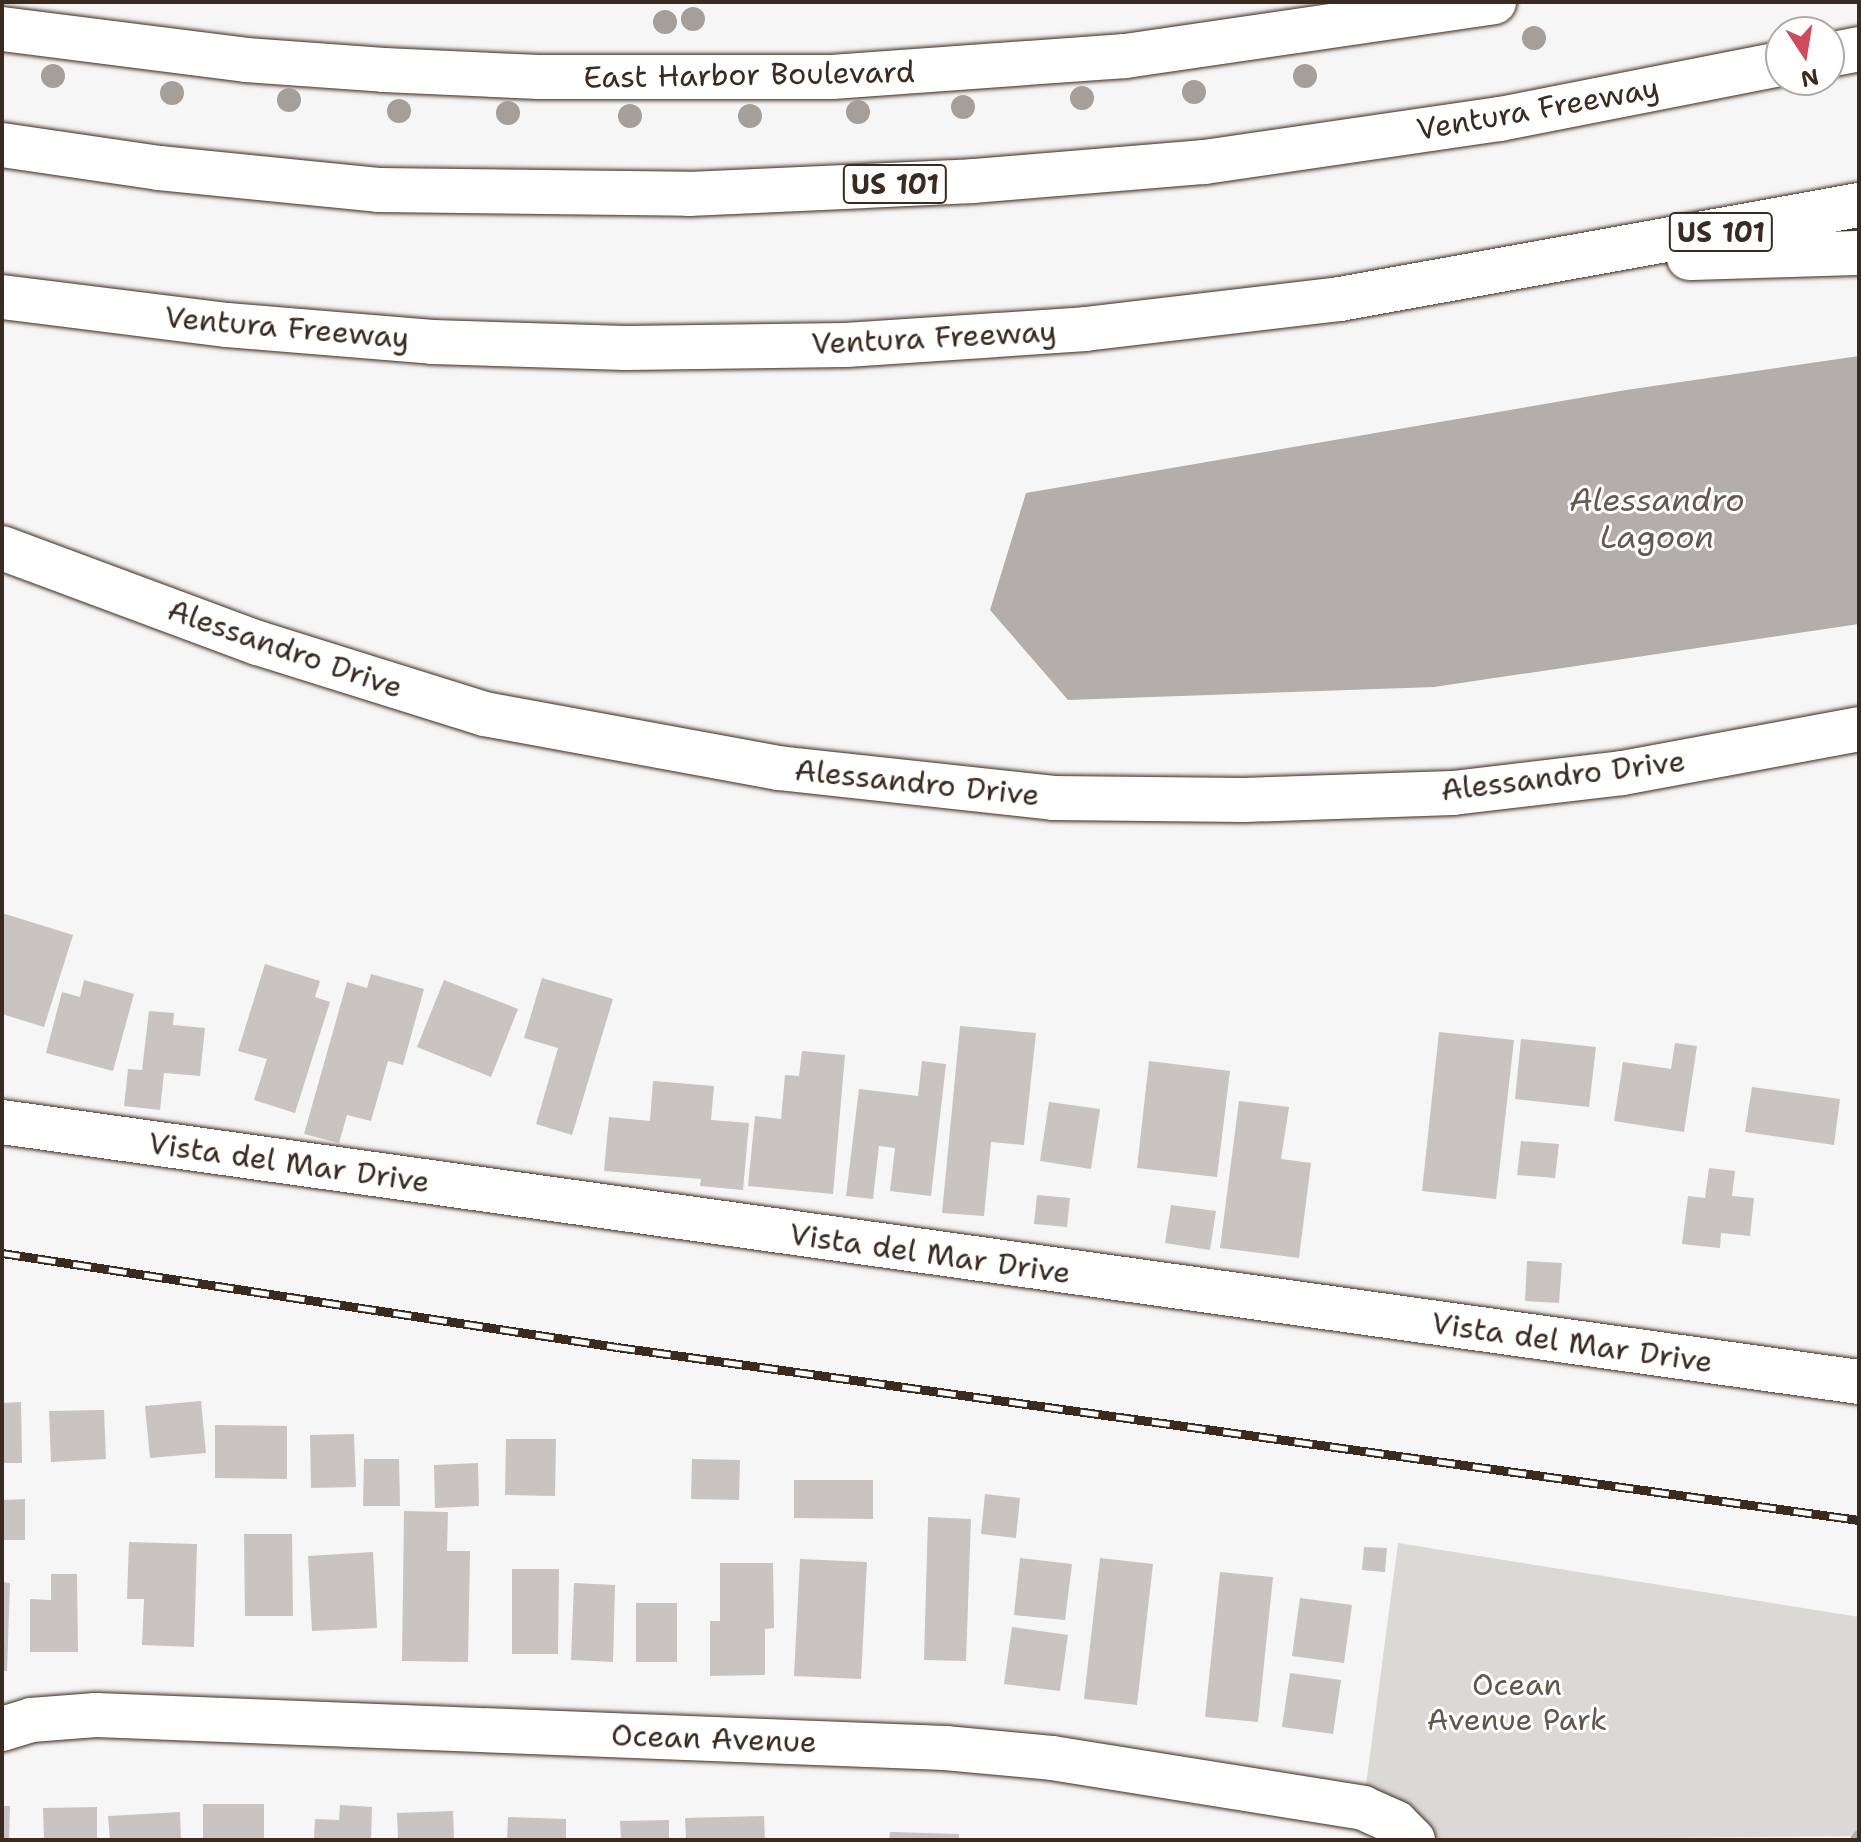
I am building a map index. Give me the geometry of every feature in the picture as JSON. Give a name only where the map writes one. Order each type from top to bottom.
[{"type":"main road","name":"East Harbor Boulevard","points":[[2,29],[246,60],[384,70],[539,77],[801,77],[1125,56],[1494,2]]},
{"type":"main road","name":"Ventura Freeway","points":[[2,145],[159,168],[378,190],[689,194],[973,181],[1204,162],[1500,119],[1765,67]]},
{"type":"main road","name":"Ventura Freeway","points":[[2,297],[227,325],[432,342],[626,348],[846,345],[1130,324],[1340,299],[1583,259],[1859,205]]},
{"type":"main road","points":[[1583,259],[1859,253]]},
{"type":"main road","name":"Alessandro Drive","points":[[2,548],[258,643],[485,714],[778,768],[1053,798],[1244,800],[1453,793],[1622,773],[1859,729]]},
{"type":"main road","name":"Vista del Mar Drive","points":[[2,1122],[1859,1382]]},
{"type":"main road","name":"Ocean Avenue","points":[[2,1729],[31,1720],[96,1715],[945,1748],[1052,1758],[1363,1808],[1396,1823],[1413,1840]]},
{"type":"green space","name":"Ocean Avenue Park","points":[[1398,1543],[1859,1617],[1859,1836],[1413,1840],[1363,1808]]},
{"type":"water","name":"Alessandro Lagoon","points":[[1859,356],[1859,624],[1434,687],[1068,700],[990,610],[1026,493],[1626,390]]},
{"type":"building","points":[[2,913],[73,935],[44,1027],[2,1014]]},
{"type":"building","points":[[265,964],[320,981],[315,997],[330,1002],[295,1113],[254,1100],[267,1059],[238,1051]]},
{"type":"building","points":[[371,974],[424,989],[403,1065],[388,1061],[371,1121],[347,1115],[339,1143],[304,1134],[347,982],[367,988]]},
{"type":"building","points":[[542,978],[613,999],[572,1135],[536,1124],[558,1048],[524,1038]]},
{"type":"building","points":[[84,980],[134,994],[113,1071],[46,1053],[62,992],[80,997]]},
{"type":"building","points":[[444,980],[518,1009],[491,1077],[417,1047]]},
{"type":"building","points":[[149,1011],[174,1013],[173,1025],[205,1028],[200,1076],[164,1073],[160,1110],[124,1106],[128,1069],[142,1070]]},
{"type":"building","points":[[960,1026],[1036,1033],[1024,1145],[991,1142],[984,1216],[942,1213]]},
{"type":"building","points":[[1439,1032],[1514,1040],[1496,1199],[1422,1191]]},
{"type":"building","points":[[1521,1039],[1596,1047],[1589,1107],[1515,1099]]},
{"type":"building","points":[[1675,1043],[1697,1046],[1684,1132],[1614,1121],[1623,1062],[1671,1069]]},
{"type":"building","points":[[802,1051],[845,1055],[833,1194],[748,1186],[755,1116],[781,1119],[785,1075],[799,1076]]},
{"type":"building","points":[[922,1061],[946,1064],[931,1196],[890,1191],[895,1148],[879,1146],[873,1199],[846,1196],[859,1089],[918,1096]]},
{"type":"building","points":[[1149,1061],[1230,1071],[1217,1177],[1137,1168]]},
{"type":"building","points":[[653,1081],[714,1086],[711,1120],[749,1123],[743,1190],[700,1186],[701,1179],[604,1171],[609,1117],[650,1121]]},
{"type":"building","points":[[1752,1087],[1840,1099],[1834,1145],[1745,1132]]},
{"type":"building","points":[[1239,1101],[1289,1107],[1281,1159],[1311,1163],[1299,1258],[1220,1248]]},
{"type":"building","points":[[1049,1102],[1100,1109],[1091,1169],[1040,1161]]},
{"type":"building","points":[[1521,1141],[1559,1144],[1555,1178],[1517,1175]]},
{"type":"building","points":[[1709,1168],[1735,1171],[1732,1196],[1754,1198],[1750,1236],[1721,1233],[1720,1248],[1682,1244],[1688,1196],[1705,1198]]},
{"type":"building","points":[[1037,1195],[1070,1198],[1067,1227],[1034,1224]]},
{"type":"building","points":[[1171,1205],[1216,1211],[1210,1250],[1165,1243]]},
{"type":"building","points":[[1527,1261],[1562,1263],[1559,1303],[1525,1301]]},
{"type":"building","points":[[201,1401],[206,1453],[150,1458],[145,1406]]},
{"type":"building","points":[[21,1402],[22,1463],[2,1463],[2,1403]]},
{"type":"building","points":[[104,1410],[106,1459],[51,1462],[49,1411]]},
{"type":"building","points":[[215,1425],[287,1426],[287,1479],[215,1478]]},
{"type":"building","points":[[354,1434],[356,1487],[311,1488],[310,1435]]},
{"type":"building","points":[[506,1439],[556,1439],[555,1496],[505,1495]]},
{"type":"building","points":[[364,1459],[399,1459],[400,1506],[363,1506]]},
{"type":"building","points":[[692,1459],[740,1460],[739,1500],[691,1499]]},
{"type":"building","points":[[478,1463],[479,1506],[435,1508],[434,1465]]},
{"type":"building","points":[[794,1480],[873,1480],[873,1519],[794,1518]]},
{"type":"building","points":[[985,1494],[1020,1498],[1016,1538],[981,1534]]},
{"type":"building","points":[[25,1499],[25,1540],[2,1540],[2,1500]]},
{"type":"building","points":[[404,1511],[448,1512],[447,1551],[470,1551],[468,1662],[402,1661]]},
{"type":"building","points":[[928,1517],[971,1519],[966,1661],[924,1660]]},
{"type":"building","points":[[244,1534],[292,1534],[293,1616],[245,1616]]},
{"type":"building","points":[[129,1542],[197,1544],[194,1647],[142,1645],[144,1599],[127,1599]]},
{"type":"building","points":[[1364,1547],[1387,1548],[1385,1572],[1362,1570]]},
{"type":"building","points":[[373,1552],[377,1628],[312,1631],[308,1556]]},
{"type":"building","points":[[1020,1558],[1072,1564],[1065,1620],[1014,1615]]},
{"type":"building","points":[[1100,1558],[1153,1564],[1137,1705],[1084,1699]]},
{"type":"building","points":[[800,1559],[867,1562],[861,1679],[794,1676]]},
{"type":"building","points":[[720,1563],[773,1563],[774,1628],[765,1629],[765,1675],[710,1676],[710,1621],[720,1621]]},
{"type":"building","points":[[512,1569],[559,1569],[558,1654],[512,1654]]},
{"type":"building","points":[[1220,1572],[1273,1577],[1258,1722],[1205,1717]]},
{"type":"building","points":[[51,1574],[77,1574],[78,1652],[30,1652],[30,1599],[51,1600]]},
{"type":"building","points":[[2,1582],[10,1583],[7,1671],[2,1671]]},
{"type":"building","points":[[574,1583],[615,1585],[613,1662],[571,1660]]},
{"type":"building","points":[[1300,1598],[1352,1605],[1344,1663],[1292,1656]]},
{"type":"building","points":[[636,1603],[677,1603],[677,1662],[636,1662]]},
{"type":"building","points":[[1012,1627],[1068,1635],[1060,1691],[1004,1684]]},
{"type":"building","points":[[1290,1673],[1341,1680],[1333,1734],[1282,1727]]},
{"type":"building","points":[[203,1804],[264,1804],[264,1840],[203,1840]]},
{"type":"building","points":[[340,1805],[372,1807],[371,1840],[314,1840],[315,1819],[339,1820]]},
{"type":"building","points":[[2,1806],[10,1806],[9,1840],[2,1840]]},
{"type":"building","points":[[97,1807],[97,1840],[44,1840],[43,1808]]},
{"type":"building","points":[[453,1811],[454,1840],[398,1840],[397,1813]]},
{"type":"building","points":[[180,1812],[181,1840],[110,1840],[108,1816]]},
{"type":"building","points":[[764,1816],[765,1840],[686,1840],[685,1818]]},
{"type":"building","points":[[508,1817],[566,1819],[566,1840],[507,1840]]},
{"type":"building","points":[[669,1820],[669,1840],[621,1840],[620,1821]]},
{"type":"building","points":[[890,1832],[959,1834],[959,1840],[889,1840]]},
{"type":"waterway","points":[[1856,1840],[1859,1836]]},
{"type":"railway","points":[[2,1253],[617,1347],[1859,1520]]}]
